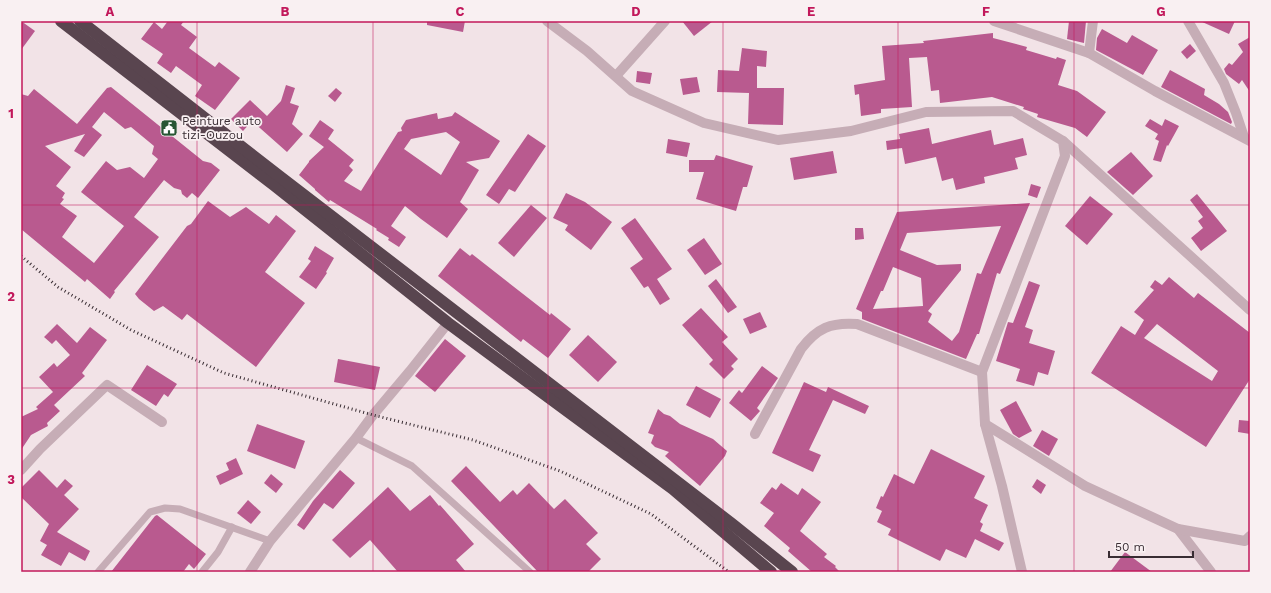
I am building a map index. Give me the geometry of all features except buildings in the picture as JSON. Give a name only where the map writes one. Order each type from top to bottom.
[{"type":"highway","points":[[61,21],[274,185],[448,323],[673,489],[771,572]]},
{"type":"highway","points":[[80,21],[732,524],[792,572]]},
{"type":"street","points":[[547,21],[587,51],[632,90],[704,123],[778,140],[851,131],[926,112],[1013,111],[1063,141],[1250,310]]},
{"type":"street","points":[[616,76],[665,21]]},
{"type":"street","points":[[994,21],[1089,53],[1156,91],[1247,139]]},
{"type":"street","points":[[1089,53],[1093,21]]},
{"type":"street","points":[[1188,21],[1224,83],[1247,139]]},
{"type":"street","points":[[1022,572],[1002,486],[985,424],[982,372],[1065,156],[1063,141]]},
{"type":"street","points":[[250,572],[270,541],[356,438],[448,323]]},
{"type":"street","points":[[755,434],[809,338],[819,330],[831,325],[844,323],[857,324],[982,372]]},
{"type":"street","points":[[21,470],[40,449],[107,385],[162,422]]},
{"type":"street","points":[[985,424],[1085,486],[1178,529],[1245,542],[1250,536]]},
{"type":"street","points":[[1178,529],[1211,572]]},
{"type":"lane","points":[[356,438],[412,466],[530,572]]},
{"type":"lane","points":[[98,572],[150,512],[165,508],[180,509],[270,541]]},
{"type":"lane","points":[[202,572],[218,552],[232,527]]},
{"type":"railway","points":[[21,256],[58,287],[131,330],[224,373],[373,415],[473,440],[560,471],[651,514],[729,572]]},
{"type":"place","name":"Peinture auto tizi-Ouzou","points":[[169,128]]}]
